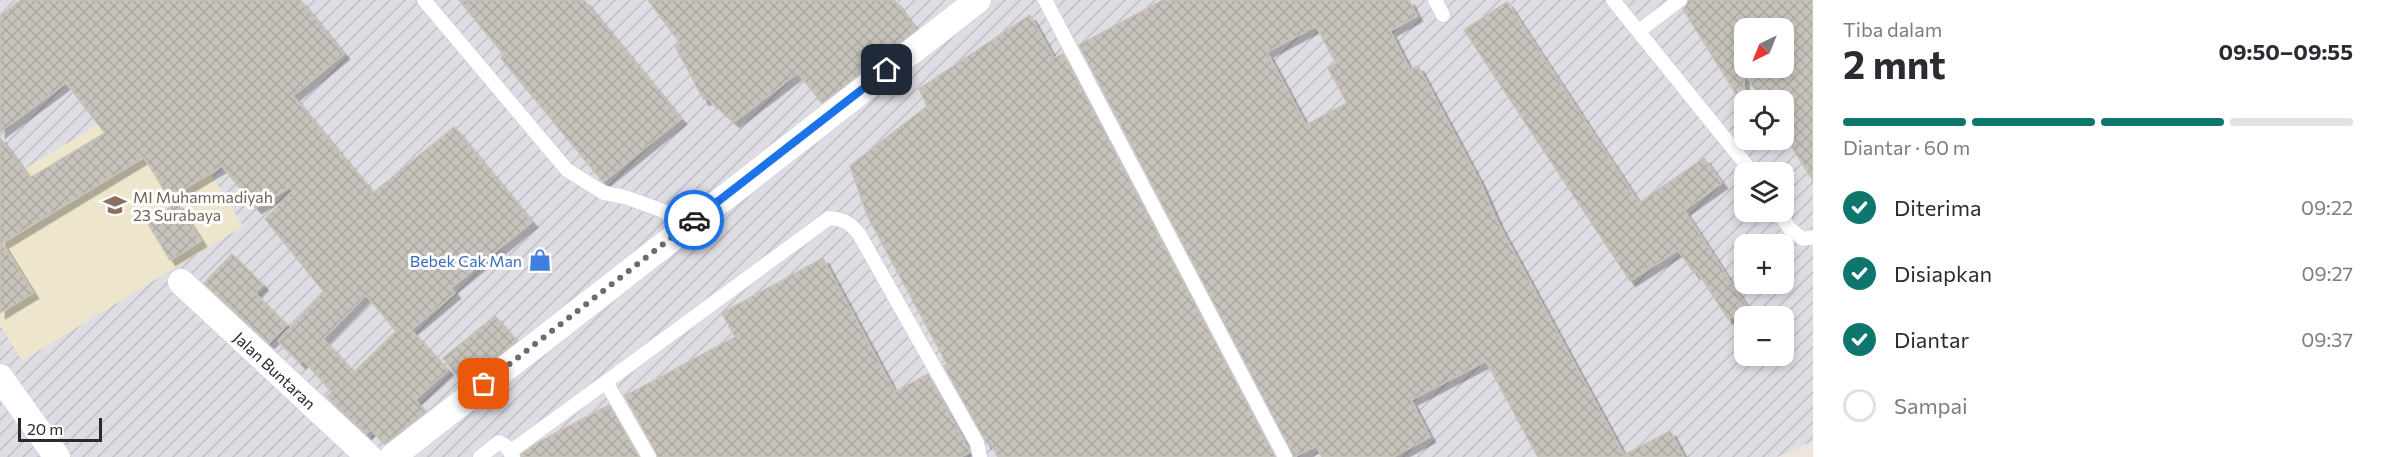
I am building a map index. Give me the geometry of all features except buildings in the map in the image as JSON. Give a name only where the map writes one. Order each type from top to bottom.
[{"type":"street","points":[[392,457],[978,0]]},
{"type":"street","name":"Jalan Buntaran","points":[[181,282],[369,457]]},
{"type":"street","points":[[0,377],[57,457]]},
{"type":"lane","points":[[424,0],[567,170],[604,193],[625,197],[661,210],[688,224]]},
{"type":"lane","points":[[1045,0],[1285,457]]},
{"type":"lane","points":[[1435,0],[1443,15]]},
{"type":"lane","points":[[1613,0],[1744,162]]},
{"type":"lane","points":[[1639,31],[1680,0]]},
{"type":"lane","points":[[480,457],[499,442],[512,454],[829,218],[842,219],[859,234],[977,443],[980,457]]},
{"type":"lane","points":[[1785,222],[1803,239],[1813,237]]},
{"type":"lane","points":[[606,382],[649,457]]},
{"type":"shaded area","points":[[0,0],[1813,0],[1813,441],[1777,457],[0,457]]},
{"type":"shaded area","name":"MI Muhammadiyah 23 Surabaya","points":[[158,88],[243,226],[22,361],[0,325],[0,184]]},
{"type":"way so far","points":[[484,384],[694,220]]},
{"type":"place","name":"MI Muhammadiyah 23 Surabaya","points":[[115,205]]},
{"type":"place","name":"Bebek Cak Man","points":[[540,260]]},
{"type":"route","points":[[694,220],[887,70]]}]
